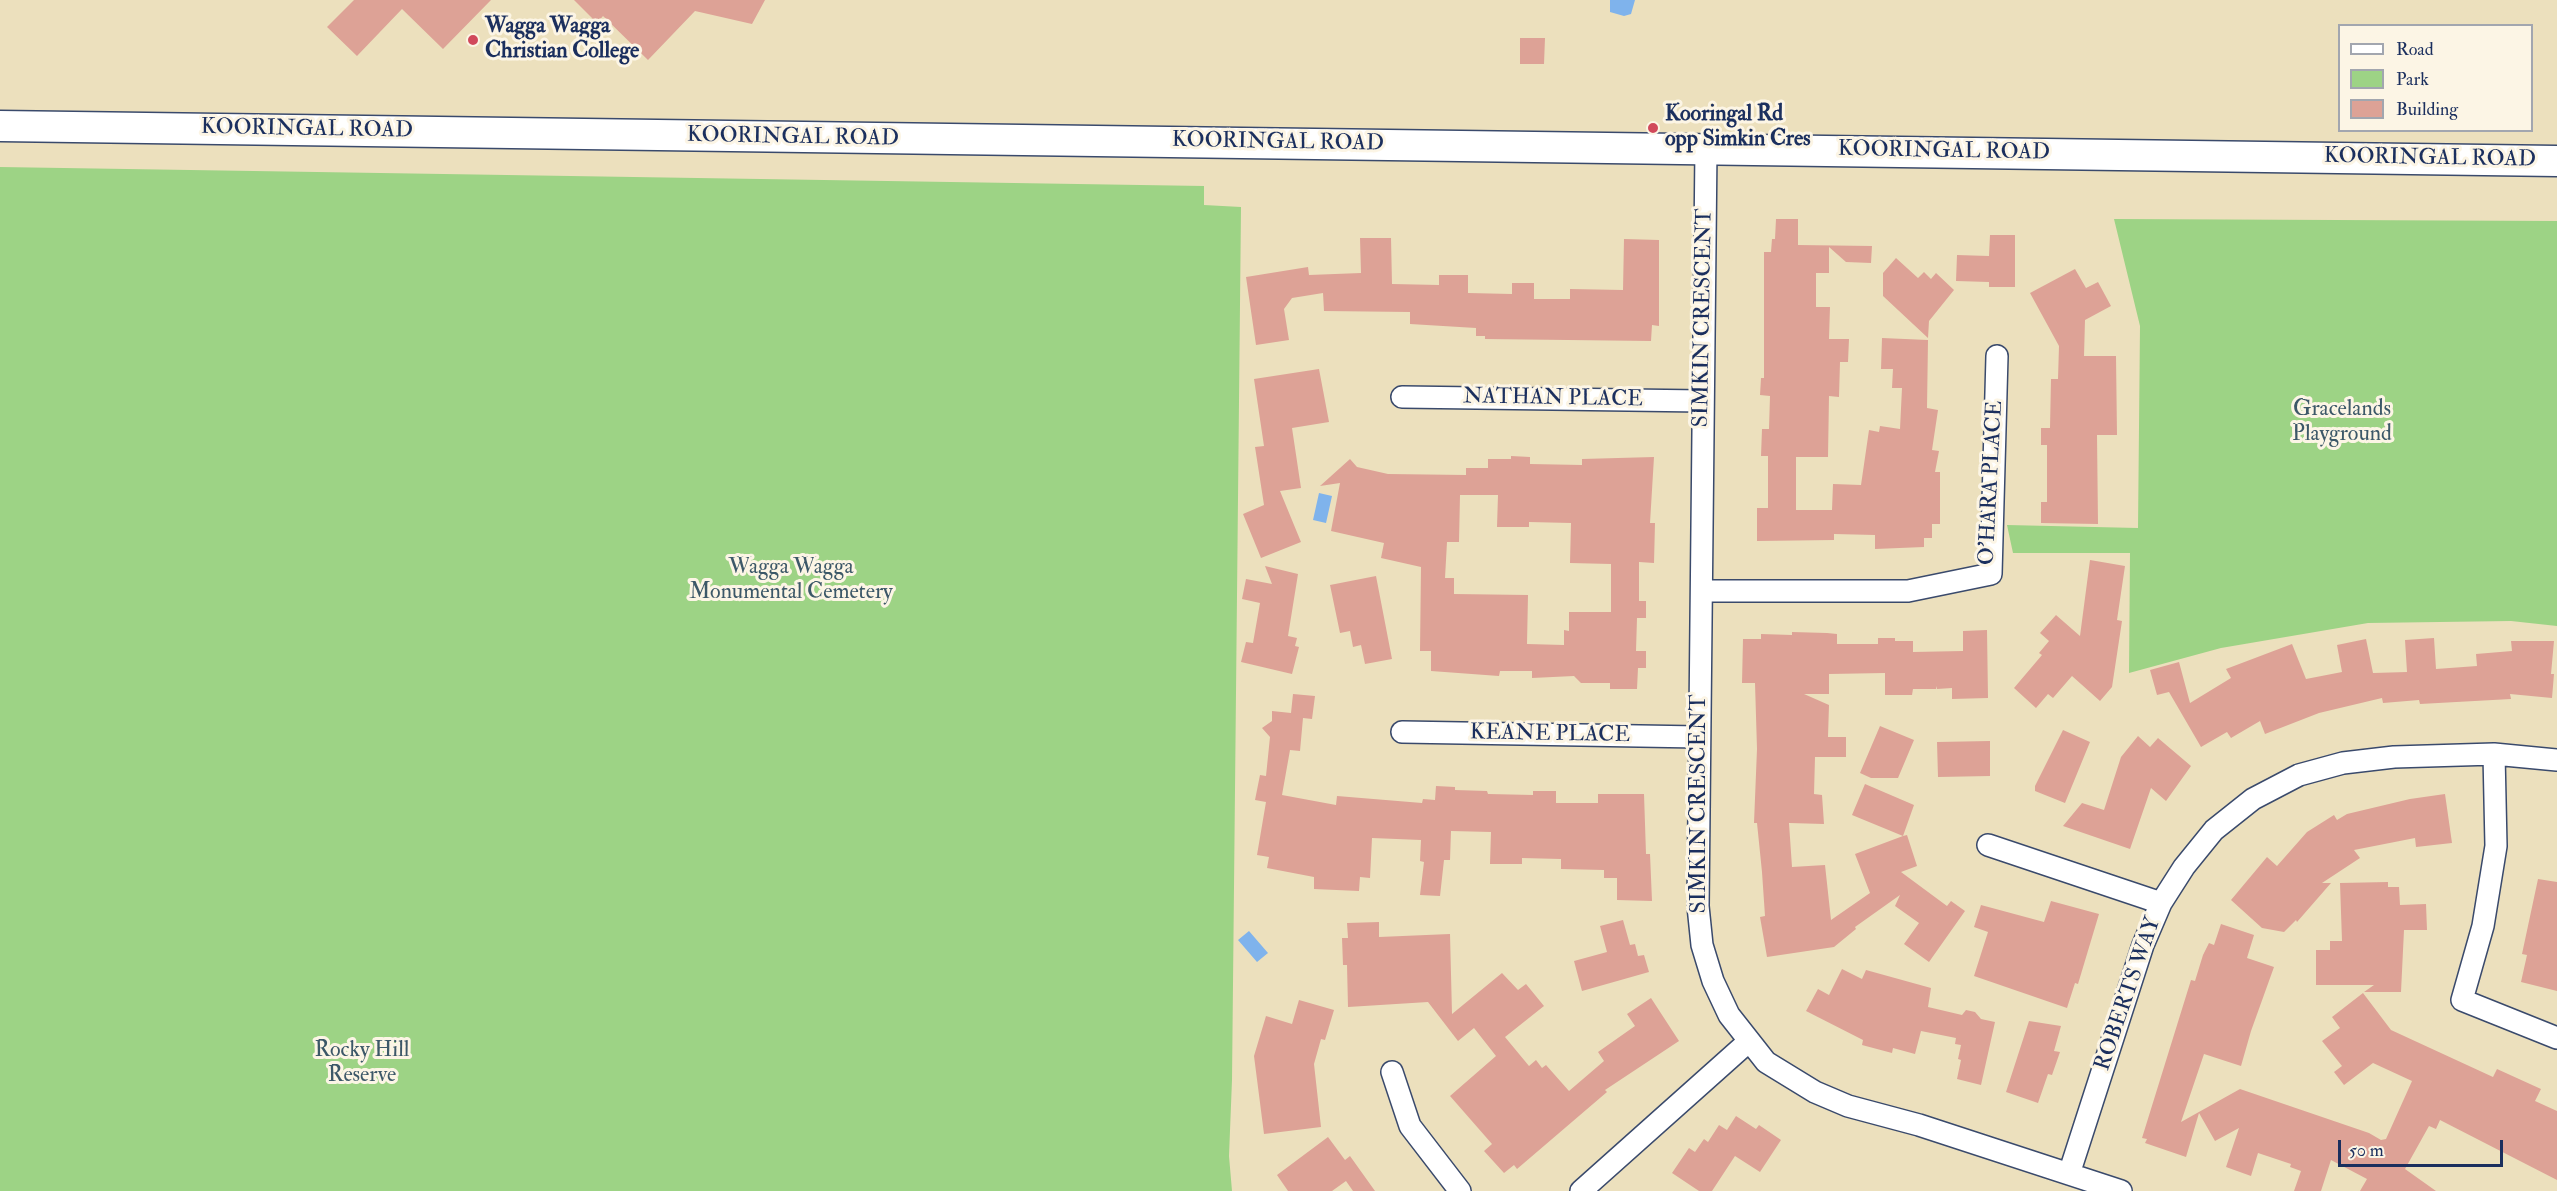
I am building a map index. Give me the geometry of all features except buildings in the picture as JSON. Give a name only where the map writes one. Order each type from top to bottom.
[{"type":"main road","name":"KOORINGAL ROAD","points":[[0,126],[2557,161]]},
{"type":"street","name":"SIMKIN CRESCENT","points":[[1706,148],[1698,906],[1702,945],[1713,981],[1729,1015],[1766,1062],[1815,1092],[1848,1106],[2121,1191]]},
{"type":"street","name":"O'HARA PLACE","points":[[1702,591],[1908,591],[1991,574],[1997,356]]},
{"type":"street","name":"NATHAN PLACE","points":[[1402,397],[1703,401]]},
{"type":"street","name":"KEANE PLACE","points":[[1402,732],[1699,737]]},
{"type":"street","points":[[2494,754],[2496,846],[2483,926],[2462,1000],[2557,1038]]},
{"type":"street","name":"ROBERTS WAY","points":[[2069,1174],[2143,945],[2161,903],[2184,867],[2214,830],[2253,799],[2298,776],[2343,763],[2394,757],[2494,754],[2557,760]]},
{"type":"street","points":[[1988,845],[2161,903]]},
{"type":"street","points":[[1581,1191],[1748,1042]]},
{"type":"street","points":[[1392,1072],[1410,1126],[1460,1191]]},
{"type":"green space","name":"Wagga Wagga Monumental Cemetery","points":[[0,167],[1204,186],[1204,205],[1241,207],[1232,1080],[1229,1156],[1232,1191],[0,1191]]},
{"type":"green space","name":"Gracelands Playground","points":[[2114,219],[2557,221],[2557,626],[2511,621],[2368,623],[2221,648],[2129,673],[2130,553],[2013,553],[2007,525],[2138,528],[2140,326]]},
{"type":"water","points":[[1610,0],[1635,0],[1631,14],[1624,16],[1610,12]]},
{"type":"water","points":[[1319,493],[1332,496],[1326,523],[1313,520]]},
{"type":"water","points":[[1249,931],[1268,953],[1257,962],[1238,940]]},
{"type":"place","name":"Wagga Wagga Christian College","points":[[473,40]]},
{"type":"place","name":"Kooringal Rd opp Simkin Cres","points":[[1653,128]]},
{"type":"park label","name":"Rocky Hill Reserve","points":[[362,1064]]}]
